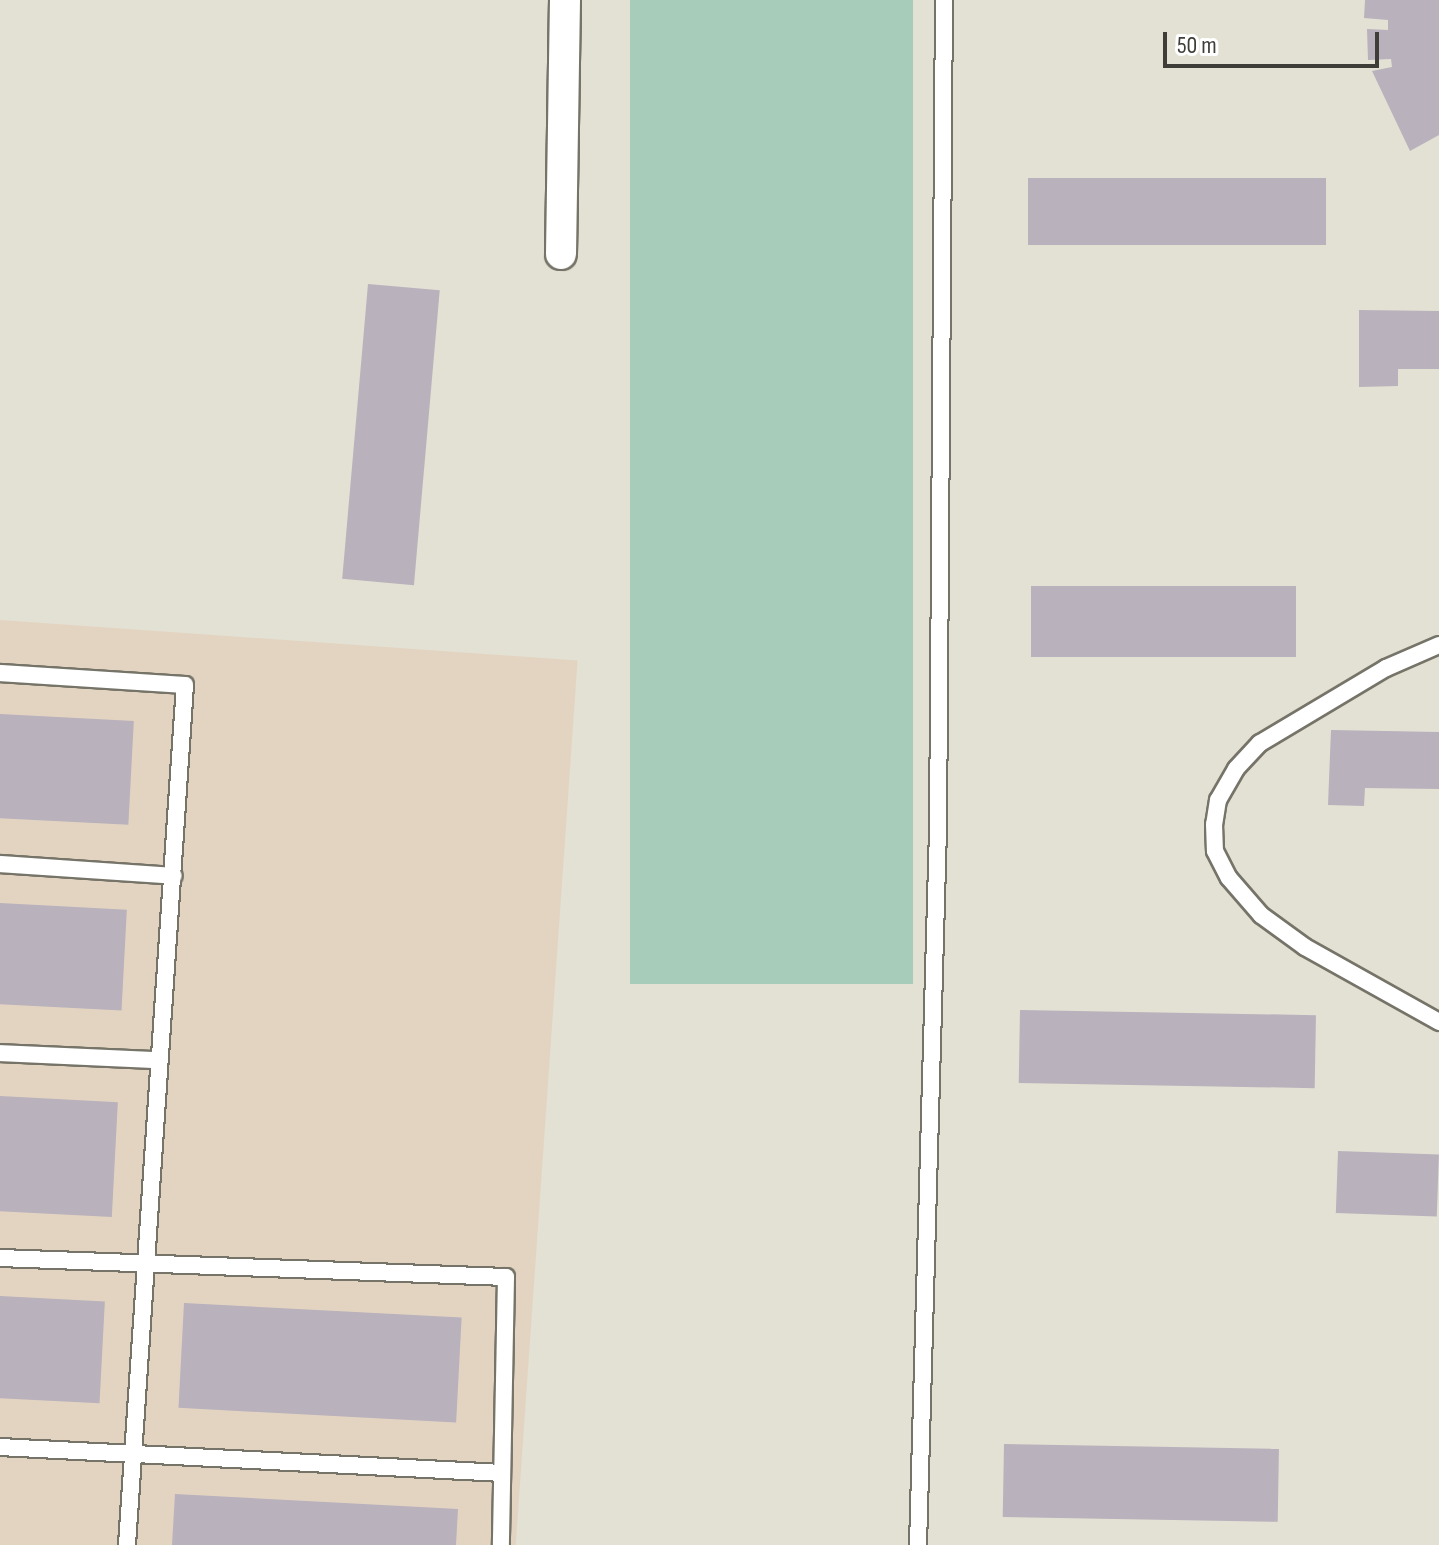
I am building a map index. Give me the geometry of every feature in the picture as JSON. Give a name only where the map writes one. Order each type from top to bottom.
[{"type":"street","points":[[561,254],[565,0]]},
{"type":"lane","points":[[918,1545],[938,830],[944,0]]},
{"type":"lane","points":[[1439,645],[1386,668],[1260,743],[1218,800],[1214,824],[1215,851],[1229,878],[1261,915],[1305,947],[1439,1022]]},
{"type":"lane","points":[[0,673],[185,685],[174,876],[156,1060],[147,1266],[127,1545]]},
{"type":"lane","points":[[0,864],[174,876]]},
{"type":"lane","points":[[0,1053],[156,1060]]},
{"type":"lane","points":[[0,1258],[147,1266],[506,1277],[501,1545]]},
{"type":"lane","points":[[0,1447],[502,1473]]},
{"type":"shaded area","points":[[0,620],[578,660],[516,1545],[0,1545]]},
{"type":"green space","points":[[630,0],[913,0],[913,984],[630,984]]},
{"type":"building","points":[[1365,0],[1439,0],[1439,135],[1410,151],[1372,71],[1392,67],[1391,59],[1368,60],[1367,29],[1388,30],[1388,20],[1364,18]]},
{"type":"building","points":[[1028,178],[1326,178],[1326,245],[1028,245]]},
{"type":"building","points":[[368,284],[440,290],[414,585],[342,579]]},
{"type":"building","points":[[1359,310],[1439,311],[1439,369],[1398,369],[1398,386],[1359,387]]},
{"type":"building","points":[[1031,586],[1296,586],[1296,657],[1031,657]]},
{"type":"building","points":[[0,714],[134,721],[128,825],[0,818]]},
{"type":"building","points":[[1331,730],[1439,732],[1439,789],[1365,788],[1364,806],[1328,805]]},
{"type":"building","points":[[0,903],[127,910],[122,1011],[0,1004]]},
{"type":"building","points":[[1020,1010],[1316,1015],[1315,1088],[1019,1083]]},
{"type":"building","points":[[0,1096],[118,1102],[112,1217],[0,1211]]},
{"type":"building","points":[[1338,1151],[1439,1155],[1437,1216],[1336,1213]]},
{"type":"building","points":[[0,1296],[105,1301],[100,1403],[0,1398]]},
{"type":"building","points":[[184,1303],[462,1318],[456,1422],[179,1408]]},
{"type":"building","points":[[1004,1444],[1279,1449],[1278,1522],[1003,1517]]},
{"type":"building","points":[[175,1494],[458,1509],[456,1545],[172,1545]]}]
